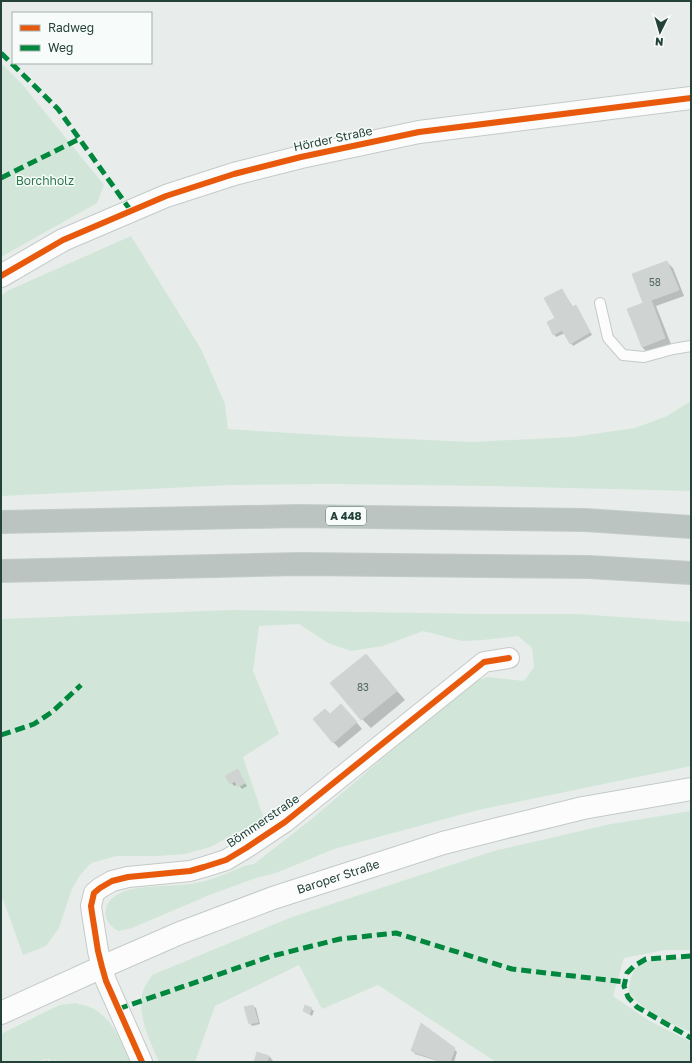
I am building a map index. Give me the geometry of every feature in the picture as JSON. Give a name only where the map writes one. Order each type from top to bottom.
[{"type":"highway","name":"A 448","points":[[1,522],[298,516],[585,520],[691,527]]},
{"type":"highway","points":[[1,571],[300,564],[589,567],[691,573]]},
{"type":"main road","name":"Hörder Straße","points":[[1,276],[64,240],[166,196],[300,157],[419,132],[691,98]]},
{"type":"main road","name":"Baroper Straße","points":[[1,1013],[180,933],[273,898],[443,843],[583,808],[691,789]]},
{"type":"street","name":"Bömmerstraße","points":[[142,1062],[115,1002],[102,967],[91,906],[94,893],[112,881],[128,877],[190,871],[226,860],[285,822],[484,662],[509,658]]},
{"type":"lane","points":[[600,303],[608,338],[623,356],[644,357],[691,346]]},
{"type":"path","points":[[46,1062],[53,1062]]},
{"type":"green space","name":"Borchholz","points":[[1,63],[22,84],[104,185],[97,203],[1,257]]},
{"type":"green space","points":[[131,236],[201,349],[225,404],[228,429],[472,442],[573,437],[635,428],[667,416],[691,401],[691,491],[331,484],[232,485],[1,496],[1,296],[7,291]]},
{"type":"green space","points":[[232,610],[578,614],[691,622],[691,766],[478,810],[334,849],[276,873],[256,878],[212,894],[132,928],[118,931],[108,922],[106,909],[111,900],[120,893],[145,887],[186,885],[196,883],[220,876],[244,866],[254,864],[313,818],[469,684],[487,677],[524,681],[534,667],[532,648],[518,636],[462,641],[423,631],[383,646],[351,651],[328,643],[299,624],[259,626],[253,671],[279,734],[243,757],[264,819],[210,847],[185,854],[158,856],[117,856],[91,863],[80,875],[72,889],[59,928],[46,946],[23,955],[3,899],[1,900],[1,619]]},
{"type":"green space","points":[[691,811],[691,950],[665,950],[624,958],[613,996],[648,1020],[691,1042],[691,1062],[496,1062],[378,985],[322,1009],[299,965],[215,1006],[195,1062],[159,1062],[145,1027],[141,1009],[143,991],[152,975],[292,917],[494,851],[611,824]]},
{"type":"green space","points":[[691,958],[691,1032],[649,1011],[629,992],[632,975],[636,968],[643,963],[656,960]]},
{"type":"green space","points":[[76,1003],[94,1009],[107,1019],[116,1032],[131,1062],[64,1062],[47,1059],[34,1062],[1,1062],[1,1034],[60,1005]]},
{"type":"building","points":[[667,261],[679,290],[643,303],[632,274]]},
{"type":"building","points":[[562,289],[572,307],[576,305],[590,332],[570,344],[562,330],[553,335],[547,322],[555,318],[544,298]]},
{"type":"building","points":[[651,300],[665,338],[642,347],[627,309]]},
{"type":"building","points":[[366,654],[397,691],[361,720],[330,683]]},
{"type":"building","points":[[341,704],[357,722],[333,743],[313,719],[325,709],[330,714]]},
{"type":"building","points":[[238,769],[245,783],[238,787],[230,773]]},
{"type":"building","points":[[230,773],[235,781],[230,784],[225,776]]},
{"type":"building","points":[[253,1005],[258,1022],[249,1024],[244,1007]]},
{"type":"building","points":[[305,1005],[312,1008],[309,1014],[303,1011]]},
{"type":"building","points":[[421,1023],[455,1048],[450,1062],[444,1062],[411,1051]]},
{"type":"building","points":[[257,1052],[269,1056],[267,1062],[254,1062]]},
{"type":"marked path","points":[[1,53],[12,64]]},
{"type":"marked path","points":[[12,64],[58,109],[131,211]]},
{"type":"marked path","points":[[1,178],[79,139]]},
{"type":"marked path","points":[[1,735],[34,724],[52,712],[81,685]]},
{"type":"marked path","points":[[118,1009],[272,956],[340,939],[396,933],[512,969],[625,982]]},
{"type":"marked path","points":[[691,956],[646,959],[634,966],[627,973],[624,986],[628,997],[637,1007],[691,1038]]},
{"type":"cycle path","points":[[1,276],[63,240],[166,196],[234,174],[301,157],[419,132],[691,98]]},
{"type":"cycle path","points":[[142,1062],[106,981],[102,967],[91,906],[94,893],[112,881],[128,877],[190,871],[226,860],[285,822],[484,662],[509,658]]}]
